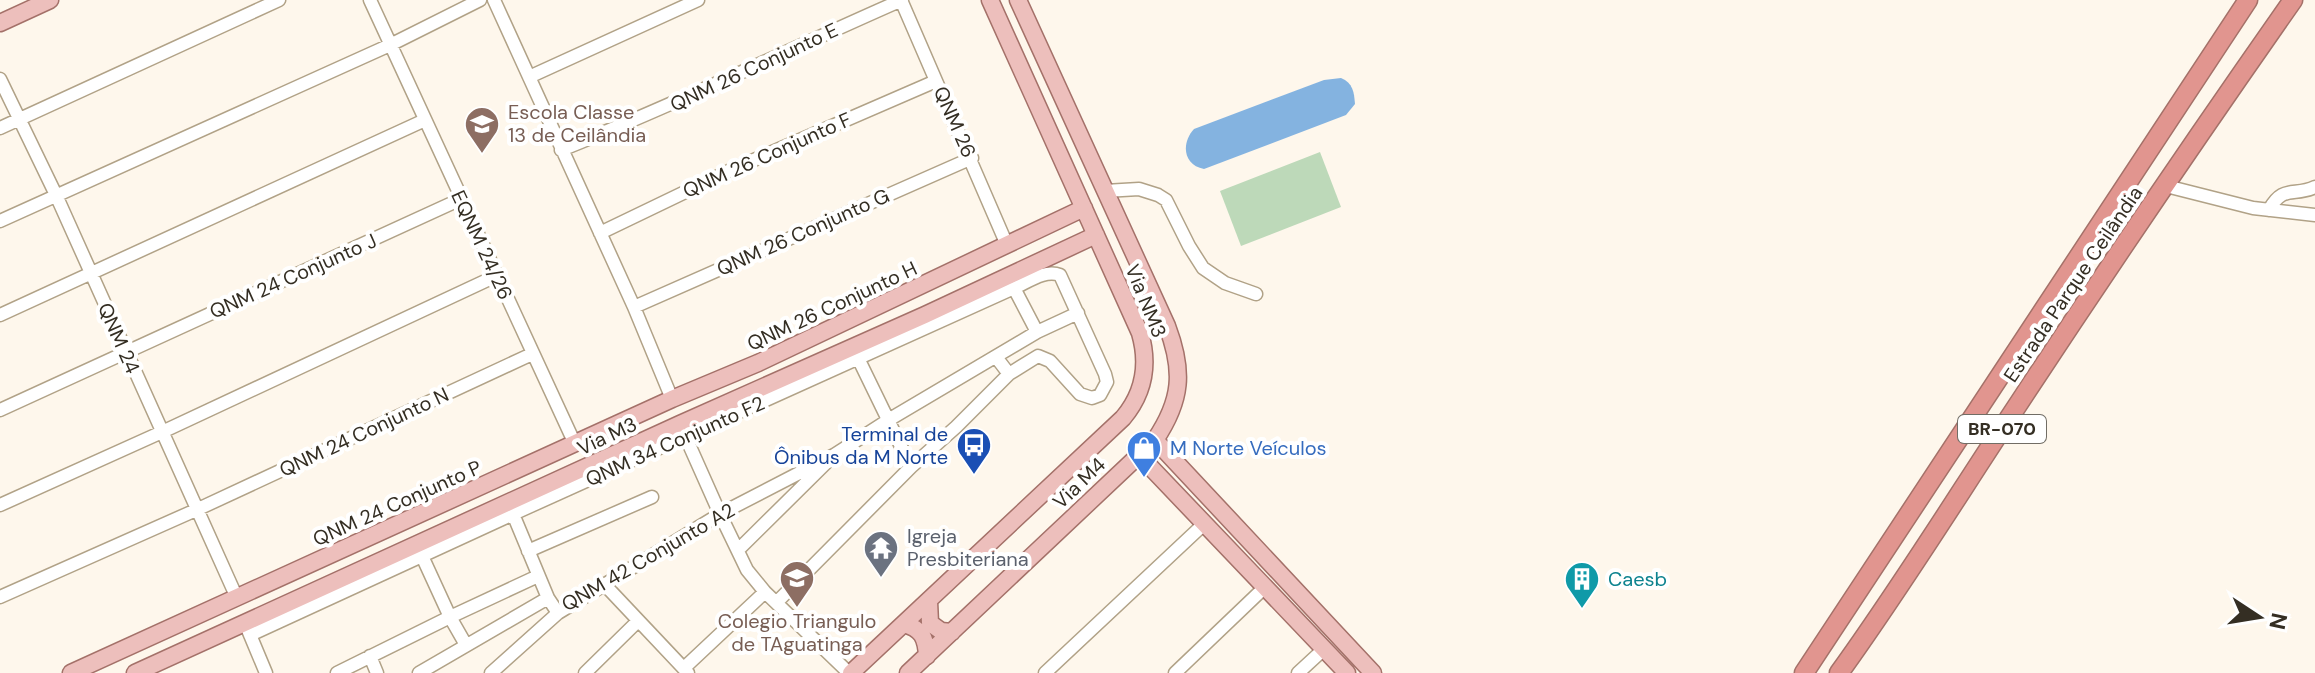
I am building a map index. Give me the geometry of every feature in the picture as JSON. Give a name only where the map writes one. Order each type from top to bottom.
[{"type":"highway","name":"Estrada Parque Ceilândia","points":[[1804,673],[2248,0]]},
{"type":"highway","name":"Estrada Parque Ceilândia","points":[[1839,673],[1877,621],[2020,401],[2293,0]]},
{"type":"highway","points":[[2144,160],[2145,180],[2166,186]]},
{"type":"main road","points":[[0,23],[50,0]]},
{"type":"main road","name":"Via NM3","points":[[929,601],[1109,432],[1134,403],[1143,379],[1144,347],[1126,301],[990,0]]},
{"type":"main road","points":[[999,19],[1019,23],[1021,5]]},
{"type":"main road","name":"Via NM3","points":[[1021,5],[1174,344],[1178,363],[1174,406],[1155,440],[1138,454]]},
{"type":"main road","points":[[1013,51],[1021,41],[1029,38],[1037,42]]},
{"type":"main road","points":[[1007,245],[1084,208]]},
{"type":"main road","points":[[1040,229],[1054,238],[1054,254]]},
{"type":"main road","name":"Via M3","points":[[142,670],[247,629],[268,612],[682,430],[768,384],[1096,235]]},
{"type":"main road","name":"QNM 26 Conjunto H","points":[[672,399],[758,363],[1007,245]]},
{"type":"main road","points":[[1113,271],[1129,270],[1134,265],[1135,257]]},
{"type":"main road","points":[[1126,301],[1137,292],[1153,296]]},
{"type":"main road","points":[[758,363],[765,364],[771,371],[768,384]]},
{"type":"main road","name":"Via M3","points":[[575,444],[672,399]]},
{"type":"main road","points":[[1155,440],[1373,673]]},
{"type":"main road","name":"QNM 24 Conjunto P","points":[[206,611],[575,444]]},
{"type":"main road","points":[[492,511],[480,507],[478,498],[481,494],[522,475],[554,454]]},
{"type":"main road","points":[[1138,454],[1347,673]]},
{"type":"main road","name":"Via M4","points":[[908,673],[1138,454]]},
{"type":"main road","points":[[1177,494],[1193,480]]},
{"type":"main road","points":[[268,612],[299,591],[345,573],[341,559],[332,554]]},
{"type":"main road","points":[[850,673],[929,601]]},
{"type":"main road","points":[[929,601],[930,623],[941,631],[952,632]]},
{"type":"main road","points":[[142,670],[137,661],[140,648],[177,633],[206,611]]},
{"type":"main road","points":[[71,673],[206,611]]},
{"type":"main road","points":[[904,624],[923,635],[927,656]]},
{"type":"street","points":[[0,128],[279,0]]},
{"type":"street","name":"EQNM 24/26","points":[[370,0],[575,444]]},
{"type":"street","points":[[0,221],[390,45],[480,0]]},
{"type":"street","points":[[494,0],[634,307],[672,399]]},
{"type":"street","points":[[529,77],[698,0]]},
{"type":"street","name":"QNM 26","points":[[902,0],[1007,245]]},
{"type":"street","name":"QNM 26 Conjunto E","points":[[561,150],[667,107],[902,0]]},
{"type":"street","name":"QNM 24","points":[[0,79],[56,195],[237,598]]},
{"type":"street","name":"QNM 26 Conjunto F","points":[[600,233],[760,157],[936,81]]},
{"type":"street","points":[[0,315],[425,120]]},
{"type":"street","name":"QNM 26 Conjunto G","points":[[634,307],[972,158]]},
{"type":"street","points":[[2166,186],[2269,210],[2315,215]]},
{"type":"street","points":[[2269,210],[2285,191],[2315,187]]},
{"type":"street","points":[[1105,191],[1139,189],[1166,200],[1203,268],[1225,283],[1256,294]]},
{"type":"street","name":"QNM 24 Conjunto J","points":[[0,410],[461,199]]},
{"type":"street","name":"QNM 34 Conjunto F2","points":[[247,629],[422,556],[682,430],[858,358],[1047,273],[1060,275],[1078,313]]},
{"type":"street","points":[[0,505],[496,276]]},
{"type":"street","points":[[777,602],[1009,374],[1034,358],[1042,357],[1050,361],[1080,394],[1086,397],[1100,395],[1107,382],[1105,374],[1078,313],[1037,332],[1014,288]]},
{"type":"street","name":"QNM 42 Conjunto A2","points":[[513,514],[548,598],[558,613],[720,514],[834,455],[1037,332]]},
{"type":"street","name":"QNM 24 Conjunto N","points":[[0,597],[532,354]]},
{"type":"street","points":[[996,357],[1009,374]]},
{"type":"street","points":[[858,358],[911,467]]},
{"type":"street","points":[[682,430],[747,570],[765,592],[850,673]]},
{"type":"street","name":"QNM 42 Conjunto A2","points":[[738,550],[834,455]]},
{"type":"street","points":[[528,551],[652,497]]},
{"type":"street","points":[[1045,673],[1205,523]]},
{"type":"street","points":[[422,556],[466,645]]},
{"type":"street","points":[[337,673],[538,576]]},
{"type":"street","points":[[604,584],[686,670],[765,592]]},
{"type":"street","points":[[1175,673],[1265,587]]},
{"type":"street","points":[[419,673],[548,598]]},
{"type":"street","points":[[491,673],[558,613]]},
{"type":"street","points":[[585,673],[638,621]]},
{"type":"street","points":[[247,629],[266,673]]},
{"type":"street","points":[[1298,673],[1324,649]]},
{"type":"street","points":[[370,656],[377,673]]},
{"type":"green space","points":[[1320,152],[1341,207],[1241,246],[1220,191]]},
{"type":"water","points":[[1341,78],[1350,85],[1354,96],[1355,104],[1346,115],[1204,169],[1188,158],[1187,141],[1194,129],[1324,80]]},
{"type":"place","name":"Escola Classe 13 de Ceilândia","points":[[482,155]]},
{"type":"place","name":"Terminal de Ônibus da M Norte","points":[[974,476]]},
{"type":"place","name":"M Norte Veículos","points":[[1144,479]]},
{"type":"place","name":"Igreja Presbiteriana","points":[[881,579]]},
{"type":"place","name":"Colegio Triangulo de TAguatinga","points":[[797,609]]},
{"type":"place","name":"Caesb","points":[[1582,610]]}]
